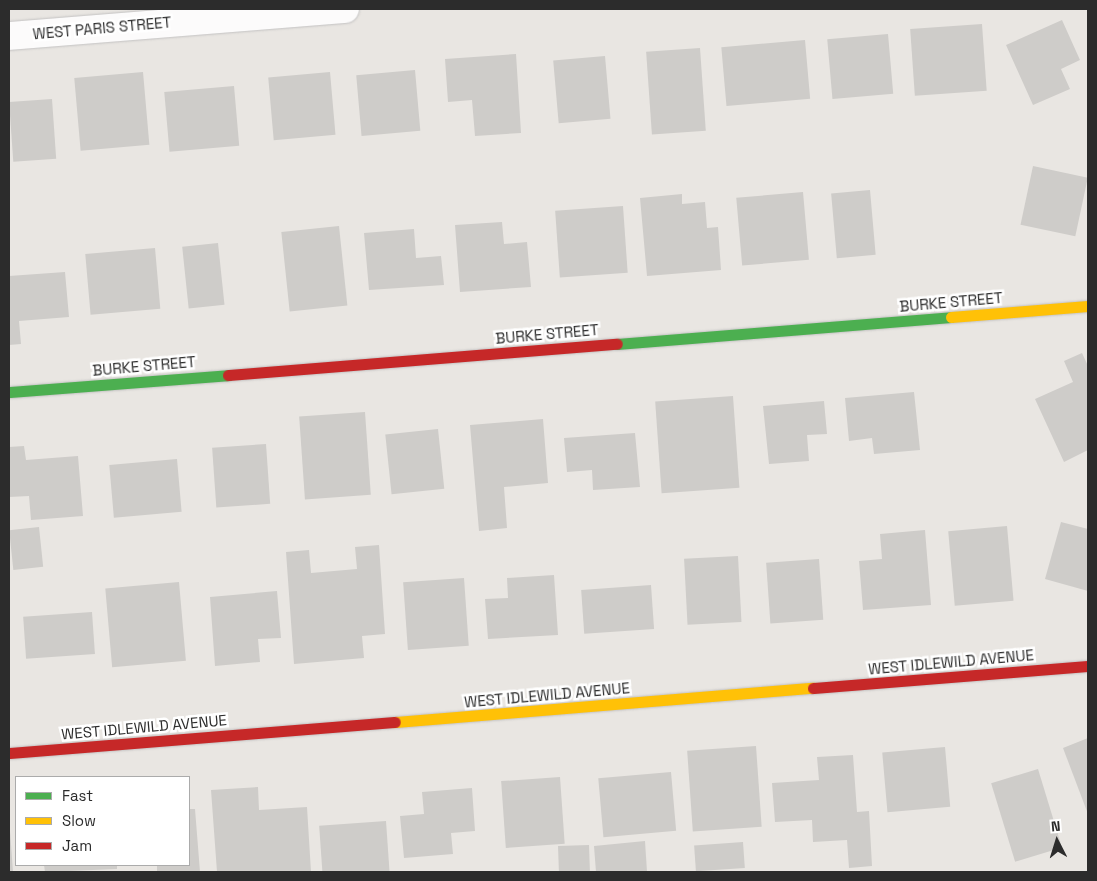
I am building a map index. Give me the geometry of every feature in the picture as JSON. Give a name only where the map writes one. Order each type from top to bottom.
[{"type":"street","name":"WEST PARIS STREET","points":[[9,36],[345,9]]},
{"type":"street","name":"BURKE STREET","points":[[9,392],[1088,306]]},
{"type":"street","name":"WEST IDLEWILD AVENUE","points":[[9,753],[1088,666]]},
{"type":"building","points":[[1062,20],[1080,60],[1061,69],[1070,89],[1033,105],[1006,45]]},
{"type":"building","points":[[982,24],[987,91],[915,96],[910,29]]},
{"type":"building","points":[[888,34],[893,94],[832,99],[827,39]]},
{"type":"building","points":[[805,40],[810,99],[726,106],[721,47]]},
{"type":"building","points":[[700,48],[706,131],[652,135],[646,52]]},
{"type":"building","points":[[516,54],[521,133],[475,136],[472,100],[448,102],[445,59]]},
{"type":"building","points":[[605,56],[610,119],[559,123],[553,61]]},
{"type":"building","points":[[415,70],[420,131],[362,136],[356,75]]},
{"type":"building","points":[[143,72],[149,145],[81,151],[74,78]]},
{"type":"building","points":[[330,72],[335,135],[274,140],[268,77]]},
{"type":"building","points":[[234,86],[239,146],[169,152],[164,92]]},
{"type":"building","points":[[52,99],[56,159],[13,162],[9,102]]},
{"type":"building","points":[[1033,166],[1088,178],[1075,236],[1021,225]]},
{"type":"building","points":[[870,190],[876,255],[837,258],[831,193]]},
{"type":"building","points":[[803,192],[809,260],[742,266],[736,198]]},
{"type":"building","points":[[682,194],[682,204],[705,202],[707,228],[718,227],[721,270],[647,276],[640,198]]},
{"type":"building","points":[[623,206],[628,273],[560,278],[555,211]]},
{"type":"building","points":[[502,222],[504,244],[527,242],[531,287],[460,292],[455,225]]},
{"type":"building","points":[[339,226],[347,306],[290,312],[281,232]]},
{"type":"building","points":[[414,229],[416,258],[441,256],[444,285],[369,290],[364,233]]},
{"type":"building","points":[[218,243],[224,305],[189,308],[182,247]]},
{"type":"building","points":[[155,248],[160,309],[91,315],[85,254]]},
{"type":"building","points":[[65,272],[69,317],[19,321],[21,344],[9,345],[9,276]]},
{"type":"building","points":[[1082,353],[1088,366],[1088,450],[1064,462],[1035,399],[1073,382],[1064,361]]},
{"type":"building","points":[[914,392],[920,450],[874,454],[872,438],[849,441],[845,398]]},
{"type":"building","points":[[733,396],[739,488],[662,493],[655,401]]},
{"type":"building","points":[[824,401],[827,434],[807,435],[809,461],[769,464],[763,406]]},
{"type":"building","points":[[365,412],[371,495],[305,499],[299,417]]},
{"type":"building","points":[[543,419],[548,483],[504,487],[507,528],[479,531],[470,425]]},
{"type":"building","points":[[438,429],[444,489],[392,494],[385,435]]},
{"type":"building","points":[[635,433],[640,487],[593,490],[592,470],[567,472],[564,438]]},
{"type":"building","points":[[266,444],[270,504],[216,508],[212,448]]},
{"type":"building","points":[[24,446],[26,460],[78,456],[83,516],[31,520],[29,496],[9,497],[9,447]]},
{"type":"building","points":[[177,459],[182,512],[114,518],[109,465]]},
{"type":"building","points":[[1061,522],[1088,529],[1088,591],[1045,579]]},
{"type":"building","points":[[1007,526],[1014,601],[955,606],[948,531]]},
{"type":"building","points":[[39,527],[43,567],[13,570],[9,530]]},
{"type":"building","points":[[925,530],[931,605],[863,610],[859,561],[882,559],[880,534]]},
{"type":"building","points":[[379,545],[385,634],[362,636],[364,658],[294,664],[286,552],[309,550],[311,573],[357,569],[355,547]]},
{"type":"building","points":[[738,556],[741,622],[688,625],[684,559]]},
{"type":"building","points":[[819,559],[823,620],[770,624],[766,563]]},
{"type":"building","points":[[554,575],[558,635],[488,639],[485,599],[508,598],[507,578]]},
{"type":"building","points":[[464,578],[469,646],[408,650],[403,582]]},
{"type":"building","points":[[179,582],[186,661],[112,667],[105,588]]},
{"type":"building","points":[[651,585],[654,629],[584,634],[581,590]]},
{"type":"building","points":[[277,591],[281,638],[258,639],[260,662],[215,666],[210,597]]},
{"type":"building","points":[[92,612],[95,654],[26,659],[23,617]]},
{"type":"building","points":[[1088,738],[1088,814],[1063,748]]},
{"type":"building","points":[[756,746],[762,827],[693,832],[687,751]]},
{"type":"building","points":[[945,747],[950,807],[887,812],[882,752]]},
{"type":"building","points":[[853,755],[857,812],[869,811],[872,866],[849,868],[847,840],[813,842],[812,820],[775,822],[772,783],[819,780],[817,757]]},
{"type":"building","points":[[1038,769],[1062,847],[1015,862],[991,783]]},
{"type":"building","points":[[671,772],[676,831],[603,837],[598,778]]},
{"type":"building","points":[[560,777],[565,844],[506,848],[501,781]]},
{"type":"building","points":[[258,787],[259,810],[307,807],[311,872],[217,872],[211,790]]},
{"type":"building","points":[[472,788],[475,831],[451,833],[453,854],[404,858],[400,816],[424,814],[422,792]]},
{"type":"building","points":[[190,809],[195,809],[200,872],[157,872],[157,866],[190,866]]},
{"type":"building","points":[[386,821],[390,872],[322,872],[319,826]]},
{"type":"building","points":[[10,831],[13,872],[9,872]]},
{"type":"building","points":[[645,841],[647,872],[596,872],[594,846]]},
{"type":"building","points":[[743,842],[745,868],[696,871],[694,845]]},
{"type":"building","points":[[589,845],[590,872],[559,872],[558,846]]},
{"type":"building","points":[[44,866],[117,866],[117,869],[45,872]]},
{"type":"traffic: fast","points":[[617,344],[951,317]]},
{"type":"traffic: fast","points":[[9,392],[228,375]]},
{"type":"traffic: slow","points":[[951,317],[1088,306]]},
{"type":"traffic: slow","points":[[395,722],[813,688]]},
{"type":"traffic: jam","points":[[228,375],[617,344]]},
{"type":"traffic: jam","points":[[813,688],[1088,666]]},
{"type":"traffic: jam","points":[[9,753],[395,722]]}]
